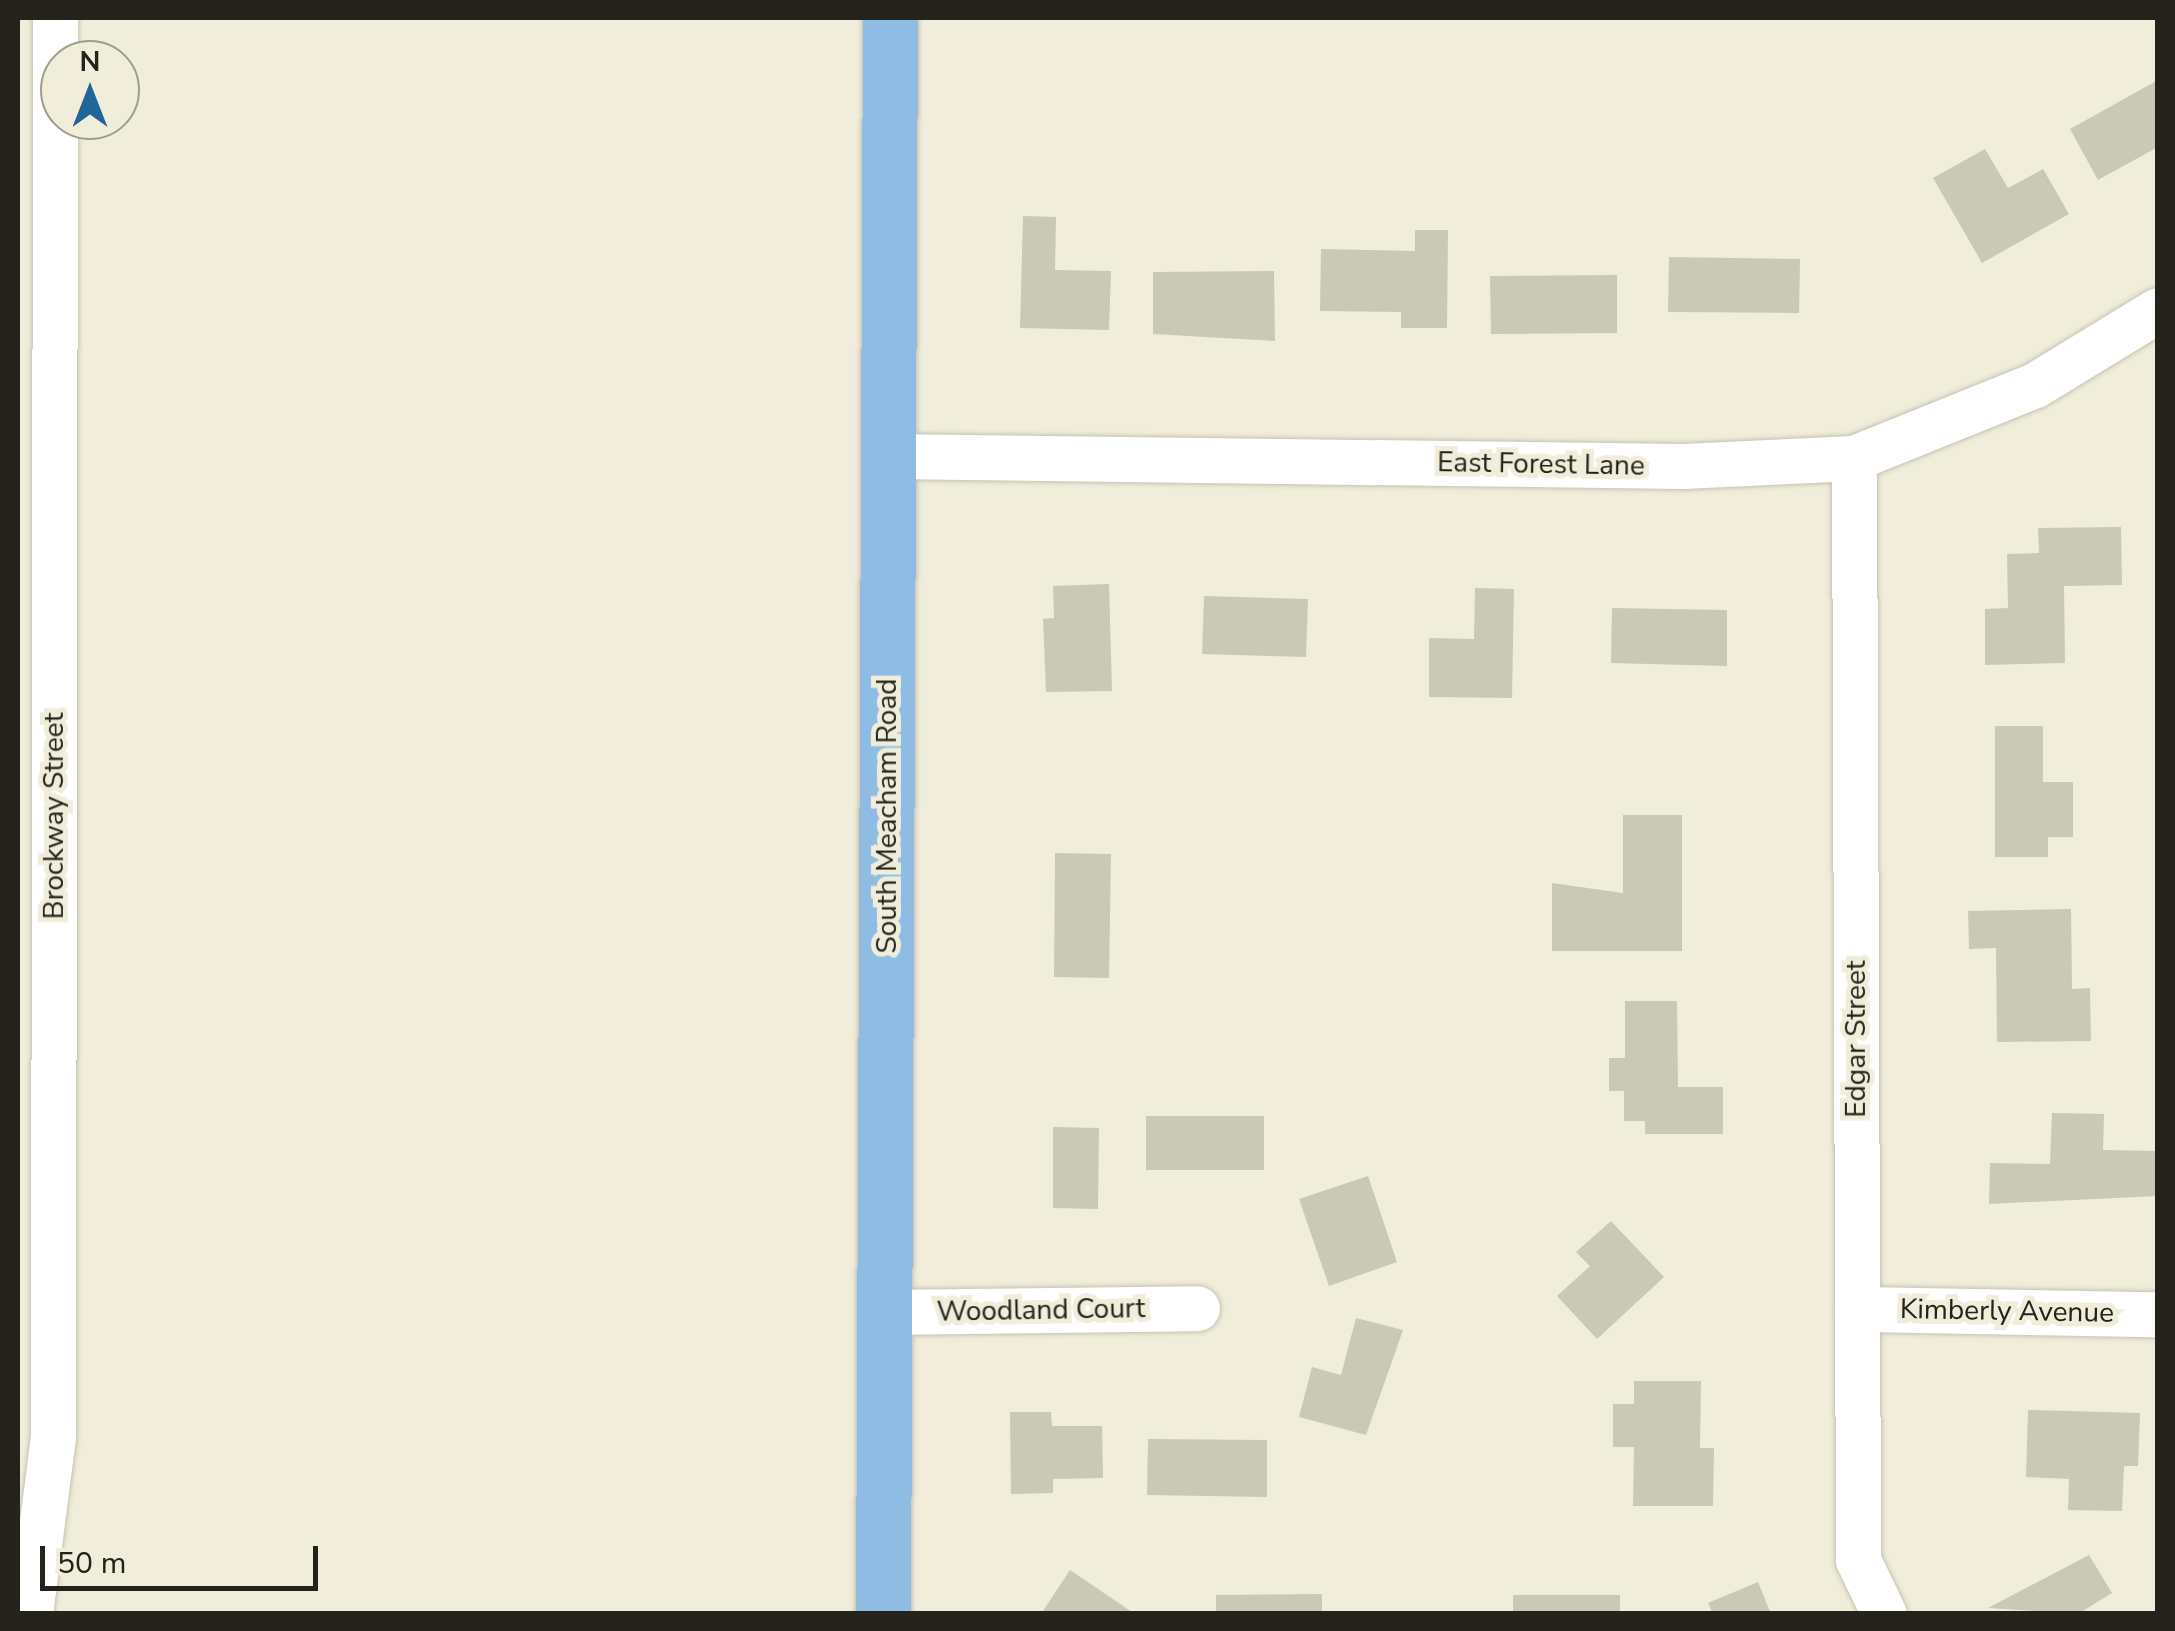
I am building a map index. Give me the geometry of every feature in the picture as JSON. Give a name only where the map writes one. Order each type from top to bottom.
[{"type":"main road","name":"South Meacham Road","points":[[883,1614],[890,18]]},
{"type":"street","name":"Brockway Street","points":[[30,1614],[53,1436],[54,18]]},
{"type":"street","name":"East Forest Lane","points":[[888,456],[1683,466],[1854,458],[2036,385],[2158,310]]},
{"type":"street","name":"Edgar Street","points":[[1854,458],[1858,1560],[1884,1614]]},
{"type":"street","name":"Woodland Court","points":[[884,1312],[1197,1308]]},
{"type":"street","name":"Kimberly Avenue","points":[[1857,1309],[2158,1314]]},
{"type":"building","points":[[2158,80],[2158,147],[2098,180],[2070,129]]},
{"type":"building","points":[[1985,149],[2008,188],[2043,169],[2069,214],[1982,263],[1933,178]]},
{"type":"building","points":[[1023,216],[1056,217],[1055,270],[1111,271],[1109,330],[1020,328]]},
{"type":"building","points":[[1415,230],[1448,230],[1447,328],[1401,328],[1401,312],[1320,311],[1321,249],[1415,251]]},
{"type":"building","points":[[1669,257],[1800,259],[1799,313],[1668,312]]},
{"type":"building","points":[[1274,271],[1275,341],[1153,334],[1153,272]]},
{"type":"building","points":[[1617,275],[1617,333],[1491,334],[1490,276]]},
{"type":"building","points":[[2121,527],[2122,585],[2064,586],[2065,663],[1985,665],[1985,609],[2008,608],[2007,554],[2039,553],[2038,528]]},
{"type":"building","points":[[1109,584],[1112,691],[1046,692],[1043,619],[1054,618],[1053,586]]},
{"type":"building","points":[[1475,588],[1514,589],[1512,698],[1429,697],[1429,638],[1474,639]]},
{"type":"building","points":[[1204,596],[1308,599],[1306,657],[1202,654]]},
{"type":"building","points":[[1612,608],[1727,610],[1727,666],[1611,663]]},
{"type":"building","points":[[1995,726],[2043,726],[2043,782],[2073,782],[2073,837],[2048,837],[2048,857],[1995,857]]},
{"type":"building","points":[[1623,815],[1682,815],[1682,951],[1552,951],[1552,883],[1623,893]]},
{"type":"building","points":[[1055,853],[1111,854],[1109,978],[1054,977]]},
{"type":"building","points":[[2071,909],[2072,989],[2090,988],[2091,1041],[1997,1042],[1996,948],[1969,949],[1968,911]]},
{"type":"building","points":[[1625,1001],[1677,1001],[1678,1087],[1723,1087],[1723,1134],[1645,1134],[1645,1121],[1624,1121],[1624,1091],[1609,1091],[1609,1058],[1625,1058]]},
{"type":"building","points":[[2052,1113],[2104,1114],[2103,1150],[2158,1151],[2158,1196],[1989,1204],[1990,1163],[2050,1164]]},
{"type":"building","points":[[1146,1116],[1264,1116],[1264,1170],[1146,1170]]},
{"type":"building","points":[[1053,1127],[1099,1128],[1098,1209],[1053,1208]]},
{"type":"building","points":[[1368,1176],[1397,1262],[1329,1286],[1299,1199]]},
{"type":"building","points":[[1611,1221],[1664,1277],[1597,1339],[1557,1296],[1590,1266],[1576,1252]]},
{"type":"building","points":[[1356,1318],[1403,1330],[1366,1435],[1299,1417],[1312,1367],[1341,1375]]},
{"type":"building","points":[[1634,1381],[1701,1381],[1700,1448],[1714,1448],[1713,1506],[1633,1506],[1634,1447],[1613,1447],[1613,1404],[1634,1404]]},
{"type":"building","points":[[2028,1410],[2140,1413],[2138,1466],[2124,1466],[2122,1511],[2068,1510],[2069,1479],[2026,1477]]},
{"type":"building","points":[[1010,1412],[1051,1412],[1052,1426],[1102,1426],[1103,1478],[1053,1479],[1053,1493],[1011,1494]]},
{"type":"building","points":[[1148,1439],[1267,1440],[1267,1497],[1147,1495]]},
{"type":"building","points":[[2089,1555],[2112,1593],[2078,1614],[1988,1608]]},
{"type":"building","points":[[1070,1570],[1135,1614],[1041,1614]]},
{"type":"building","points":[[1758,1582],[1771,1614],[1713,1614],[1708,1603]]},
{"type":"building","points":[[1322,1594],[1322,1614],[1216,1614],[1216,1595]]},
{"type":"building","points":[[1513,1595],[1620,1595],[1620,1614],[1513,1614]]}]
